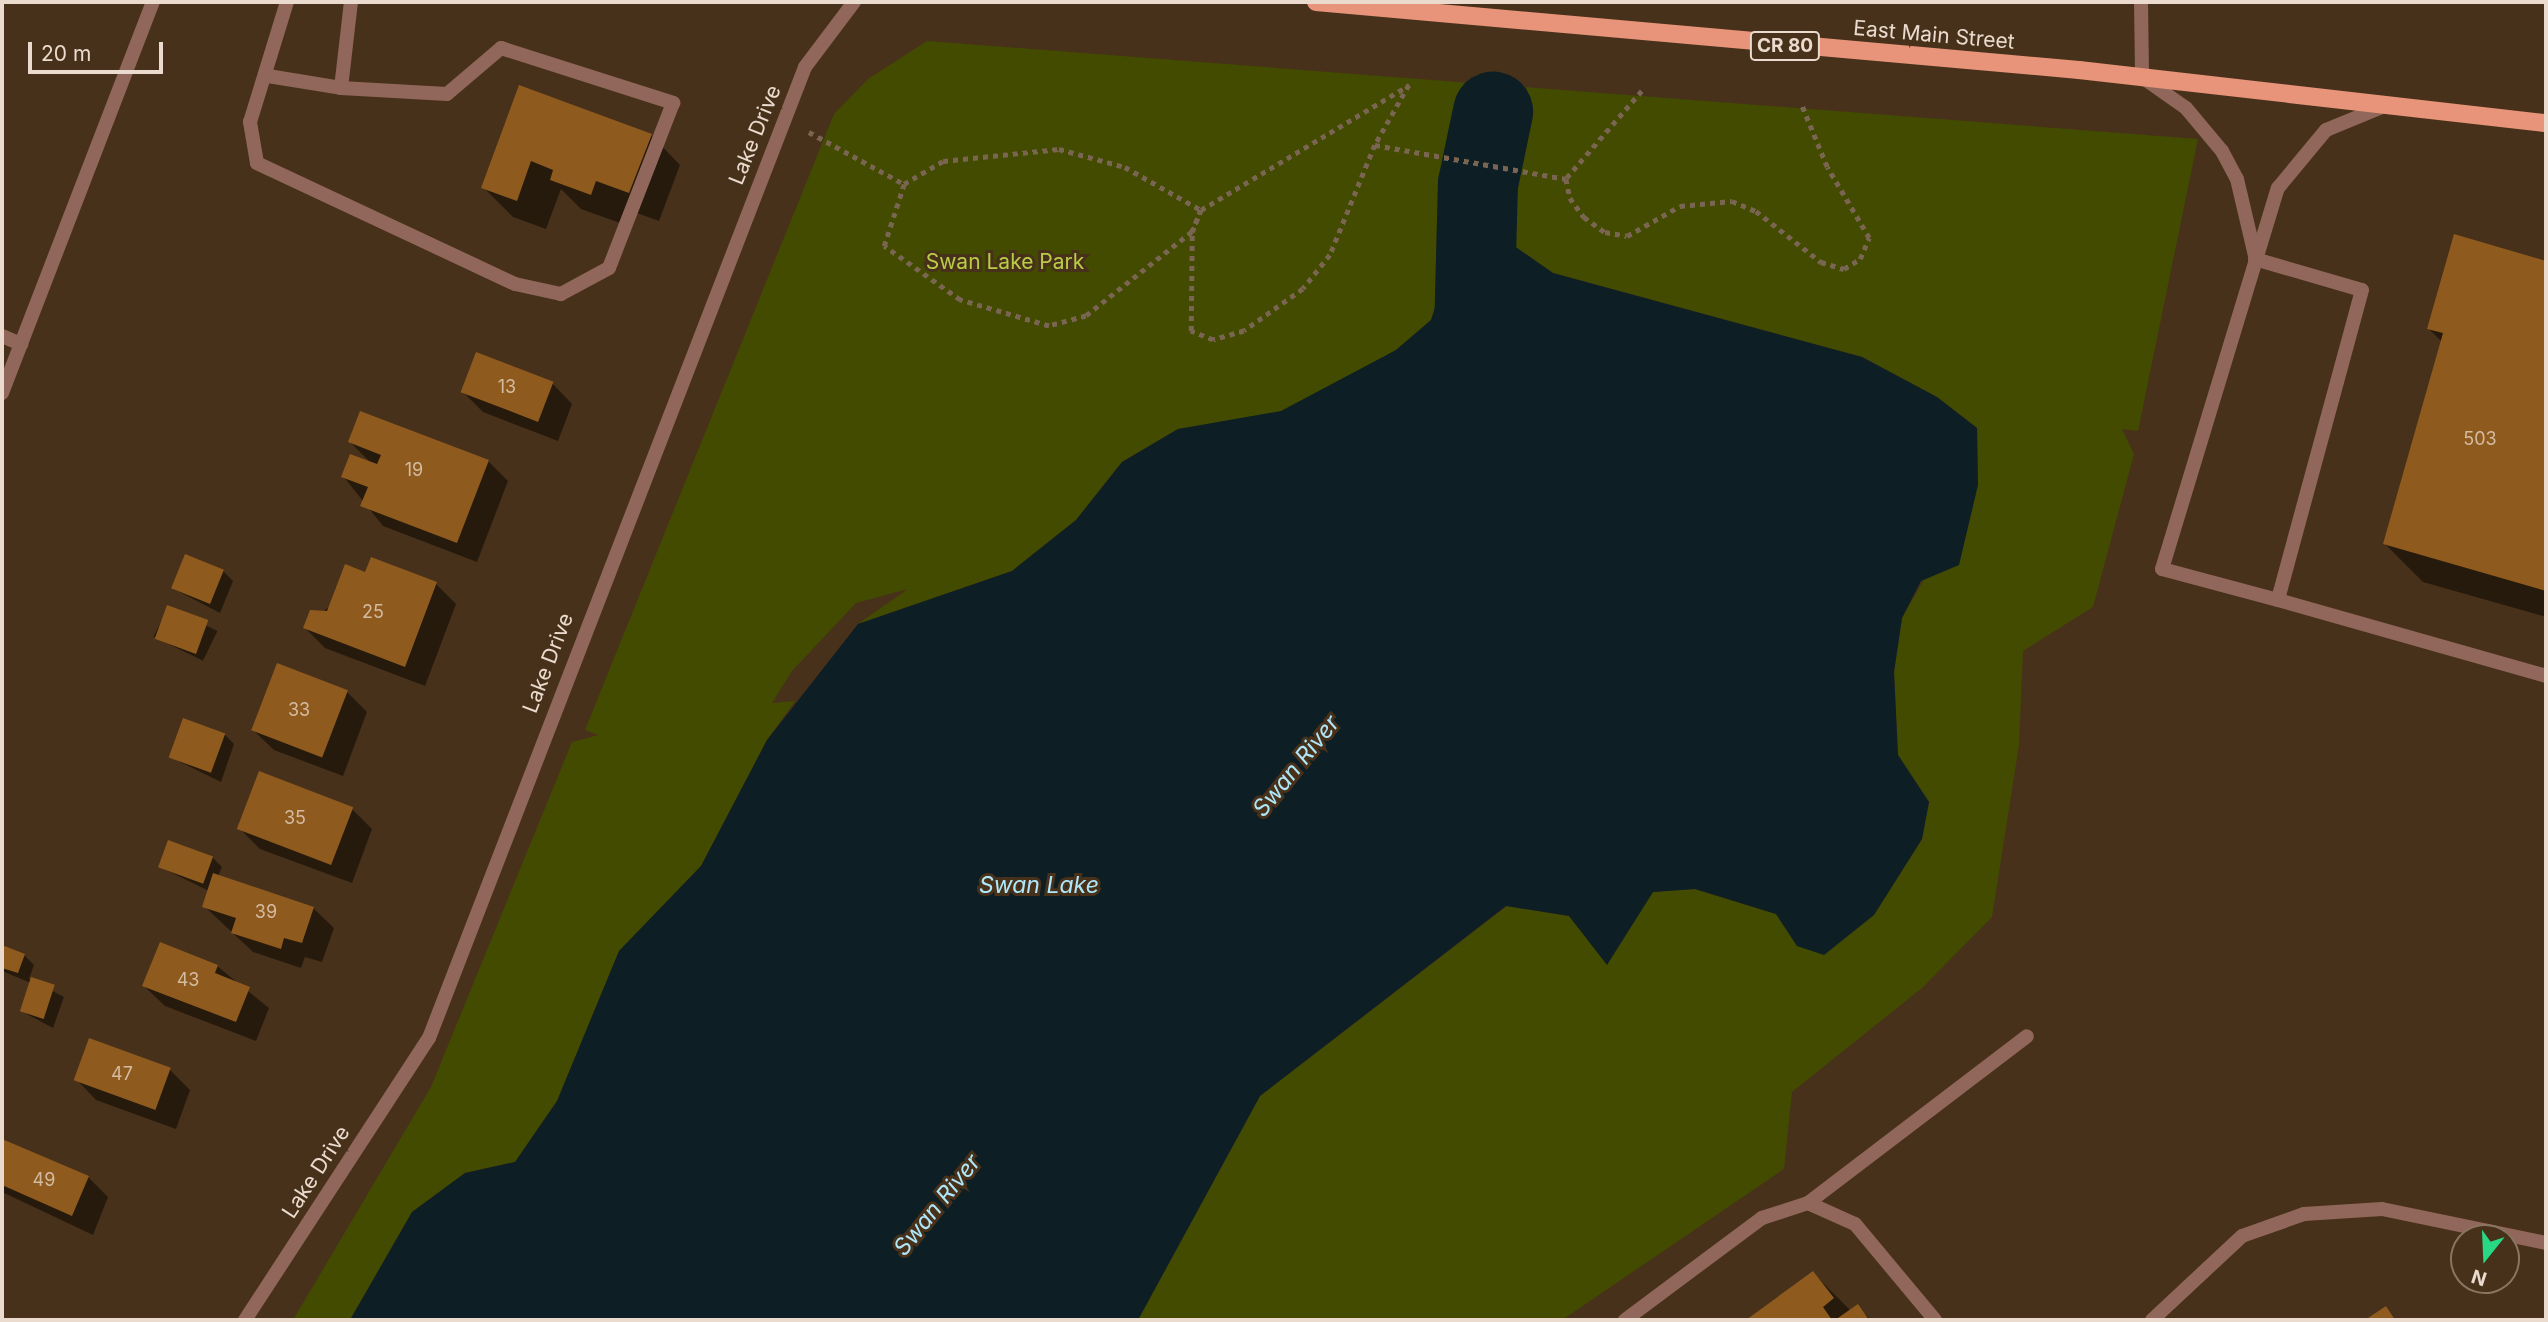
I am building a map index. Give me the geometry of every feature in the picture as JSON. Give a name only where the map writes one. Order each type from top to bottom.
[{"type":"main road","name":"East Main Street","points":[[1317,2],[2142,77],[2546,123]]},
{"type":"street","points":[[2,393],[153,2]]},
{"type":"street","points":[[268,76],[341,88],[447,94],[501,48],[674,103],[609,268],[561,294],[515,284],[257,163],[250,122],[268,76],[287,2]]},
{"type":"street","points":[[341,88],[351,2]]},
{"type":"street","name":"Lake Drive","points":[[245,1320],[429,1038],[783,121],[805,68],[854,2]]},
{"type":"street","points":[[2141,2],[2142,77],[2186,108],[2222,150],[2237,179],[2255,259]]},
{"type":"street","points":[[2390,105],[2341,121],[2299,157],[2270,207],[2162,569],[2546,676]]},
{"type":"street","points":[[2255,259],[2361,290],[2278,600]]},
{"type":"street","points":[[2,336],[21,344]]},
{"type":"street","points":[[1625,1320],[1762,1218],[1808,1203],[2027,1036]]},
{"type":"street","points":[[1808,1203],[1855,1224],[1935,1320]]},
{"type":"street","points":[[2152,1320],[2242,1236],[2304,1214],[2382,1209],[2546,1243]]},
{"type":"path","points":[[1409,85],[1375,145],[1330,255],[1303,289],[1244,331],[1213,340],[1191,331],[1192,232],[1201,210],[1409,85]]},
{"type":"path","points":[[1566,179],[1642,91]]},
{"type":"path","points":[[1566,179],[1570,198],[1605,232],[1627,236],[1680,205],[1732,201],[1756,211],[1821,262],[1844,269],[1860,259],[1869,238],[1827,167],[1801,104]]},
{"type":"path","points":[[783,121],[904,184]]},
{"type":"path","points":[[1375,145],[1566,179]]},
{"type":"path","points":[[1192,232],[1086,316],[1049,326],[960,300],[884,246],[904,184],[943,161],[1059,149],[1125,167],[1201,210]]},
{"type":"green space","name":"Swan Lake Park","points":[[927,41],[2198,139],[2138,431],[2122,429],[2134,454],[2093,607],[2023,651],[2019,745],[1992,917],[1922,988],[1792,1092],[1784,1169],[1562,1320],[1138,1320],[1260,1096],[1507,906],[1569,916],[1607,964],[1653,892],[1695,889],[1776,914],[1797,946],[1874,915],[1922,839],[1929,802],[1898,755],[1894,672],[1902,618],[1978,485],[1977,428],[1937,397],[1862,357],[1553,273],[1489,229],[1501,219],[1495,214],[1453,225],[1457,240],[1431,320],[1396,350],[1282,417],[1178,429],[1122,462],[1076,520],[1012,571],[858,624],[908,589],[856,603],[792,671],[772,703],[795,701],[767,740],[701,866],[619,951],[557,1101],[515,1162],[465,1173],[412,1212],[350,1320],[293,1320],[431,1087],[572,742],[598,735],[585,730],[834,114],[868,79]]},
{"type":"water","name":"Swan Lake","points":[[1480,222],[1553,273],[1862,357],[1937,397],[1977,428],[1978,485],[1959,565],[1921,581],[1902,618],[1894,672],[1898,755],[1929,802],[1922,839],[1874,915],[1824,955],[1797,946],[1776,914],[1695,889],[1653,892],[1607,965],[1569,916],[1506,906],[1260,1096],[1138,1320],[350,1320],[412,1212],[465,1173],[515,1162],[557,1101],[619,951],[701,866],[767,740],[858,624],[1012,571],[1076,520],[1122,462],[1178,429],[1281,411],[1396,350],[1431,320],[1457,240]]},
{"type":"building","points":[[519,85],[652,134],[629,193],[596,181],[591,195],[550,180],[553,170],[531,161],[517,201],[481,188]]},
{"type":"building","points":[[2454,234],[2546,261],[2546,591],[2383,544],[2443,333],[2427,329]]},
{"type":"building","points":[[476,352],[553,382],[538,422],[461,392]]},
{"type":"building","points":[[360,411],[489,460],[457,543],[360,506],[368,487],[341,477],[350,454],[377,464],[381,455],[348,442]]},
{"type":"building","points":[[185,554],[224,570],[210,604],[171,588]]},
{"type":"building","points":[[371,557],[437,582],[405,667],[303,628],[310,610],[327,611],[345,564],[365,572]]},
{"type":"building","points":[[167,605],[208,620],[196,654],[155,639]]},
{"type":"building","points":[[277,663],[348,690],[322,757],[251,730]]},
{"type":"building","points":[[183,718],[225,733],[211,773],[169,757]]},
{"type":"building","points":[[259,771],[353,807],[331,865],[237,829]]},
{"type":"building","points":[[168,840],[213,856],[203,884],[158,867]]},
{"type":"building","points":[[213,873],[314,907],[302,943],[284,938],[281,949],[231,933],[236,918],[202,907]]},
{"type":"building","points":[[160,942],[218,965],[215,973],[250,987],[236,1022],[142,986]]},
{"type":"building","points":[[2,945],[25,954],[18,973],[2,968]]},
{"type":"building","points":[[31,977],[55,985],[44,1019],[20,1011]]},
{"type":"building","points":[[89,1038],[171,1068],[155,1110],[74,1080]]},
{"type":"building","points":[[2,1139],[89,1176],[72,1216],[2,1185]]},
{"type":"building","points":[[1813,1271],[1834,1298],[1823,1307],[1832,1320],[1746,1320]]},
{"type":"building","points":[[1858,1304],[1869,1320],[1835,1320]]},
{"type":"building","points":[[2386,1306],[2395,1320],[2365,1320]]},
{"type":"waterway","name":"Swan River","points":[[1474,334],[1478,184],[1493,112]]}]
